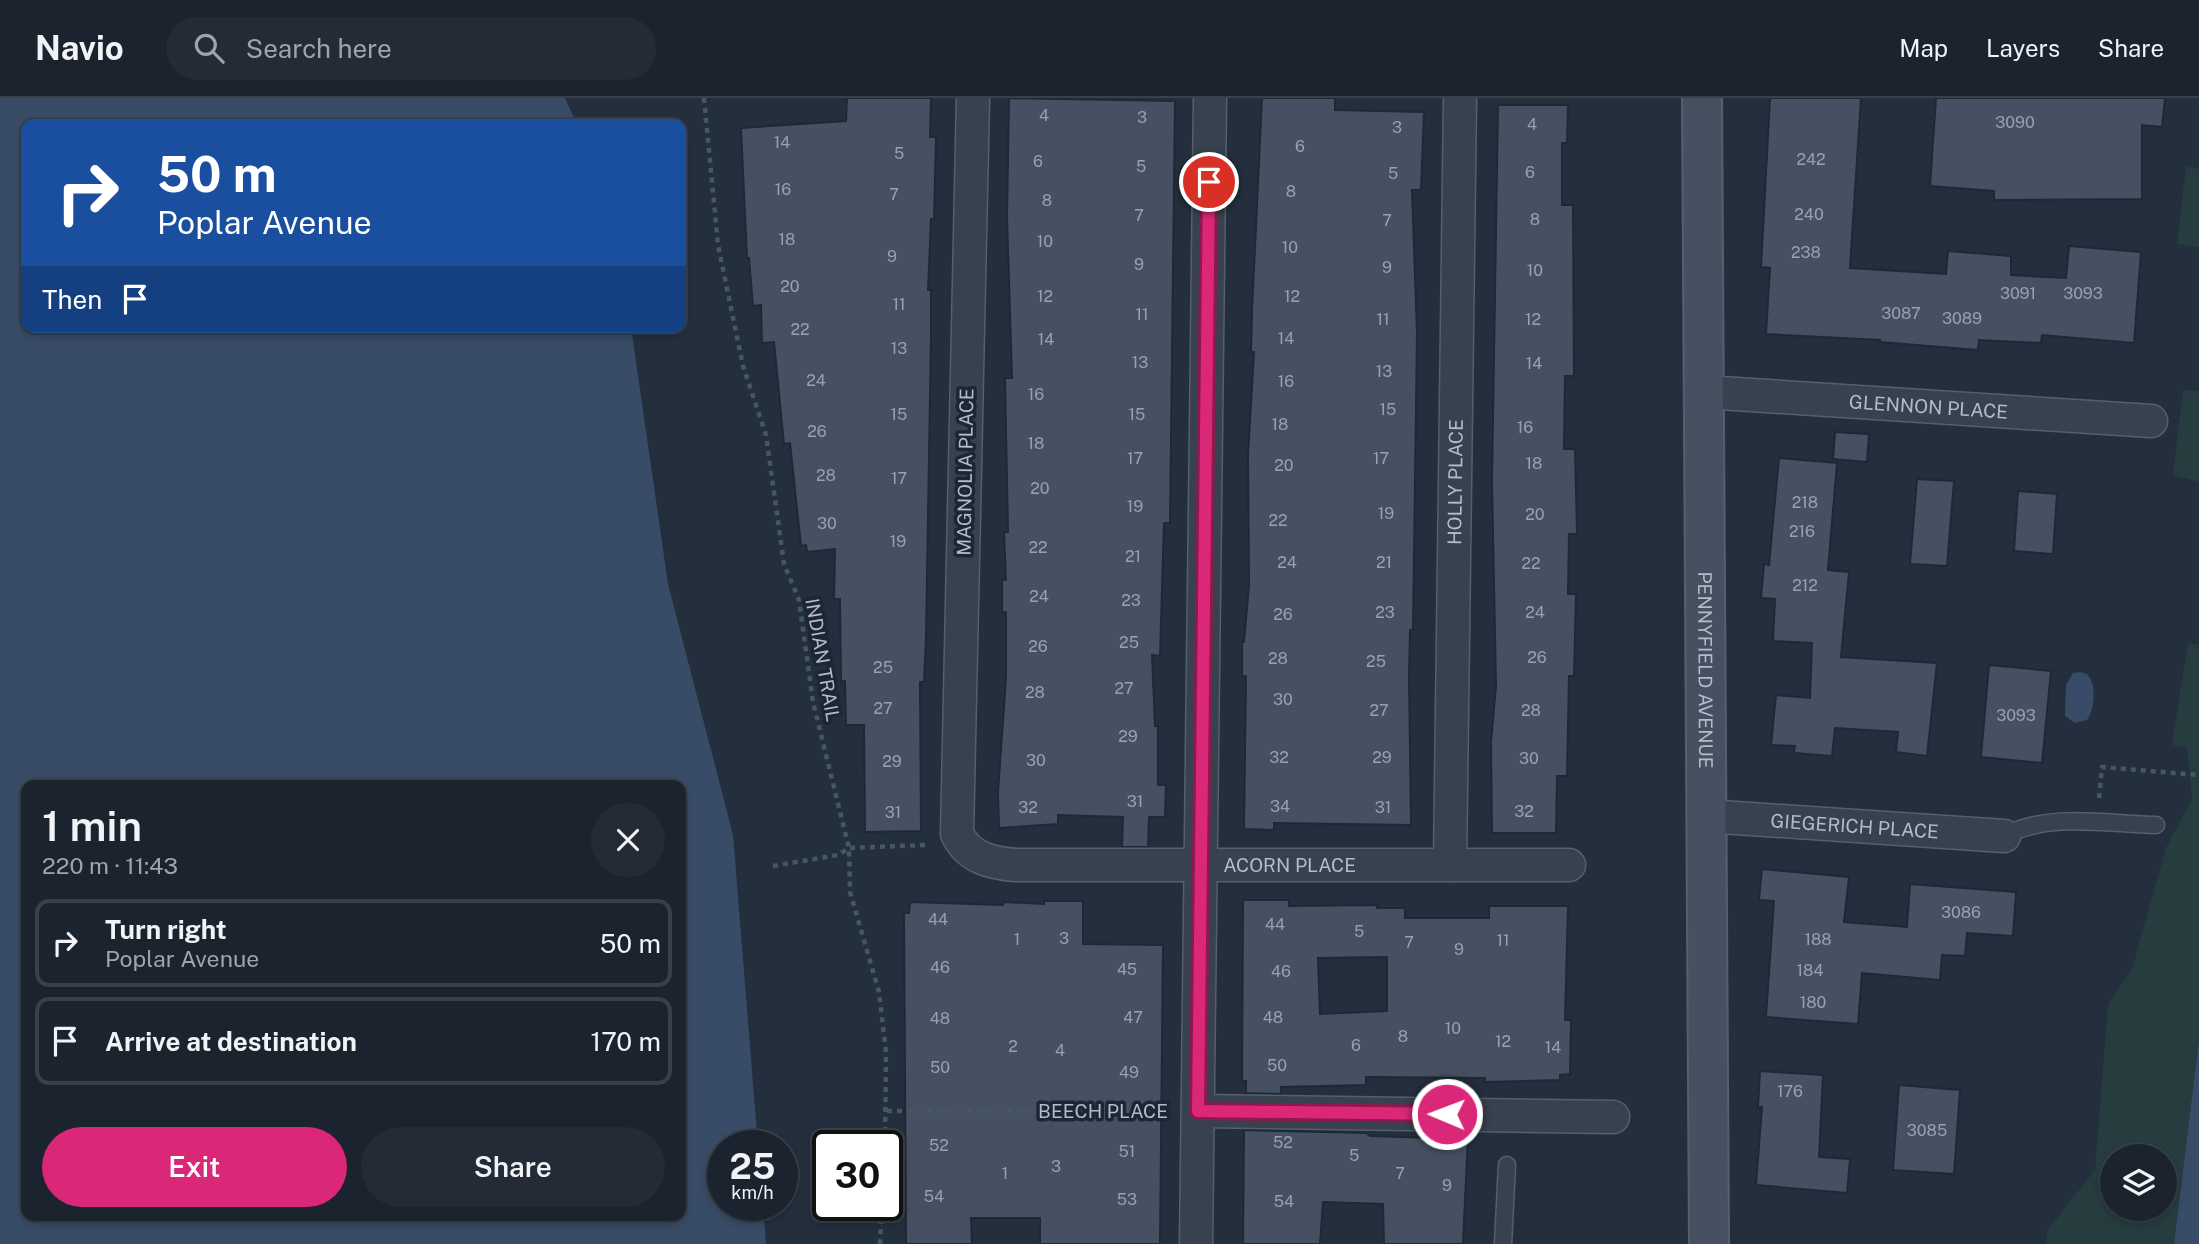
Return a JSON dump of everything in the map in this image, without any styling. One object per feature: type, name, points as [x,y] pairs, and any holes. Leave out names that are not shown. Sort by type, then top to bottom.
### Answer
[{"type":"street","name":"MAGNOLIA PLACE","points":[[962,844],[957,834],[973,98]]},
{"type":"street","points":[[1196,1244],[1210,98]]},
{"type":"street","name":"HOLLY PLACE","points":[[1450,865],[1460,98]]},
{"type":"street","name":"PENNYFIELD AVENUE","points":[[1702,98],[1709,1244]]},
{"type":"street","name":"GLENNON PLACE","points":[[1705,392],[2151,421]]},
{"type":"street","name":"GIEGERICH PLACE","points":[[1706,816],[2004,836]]},
{"type":"street","name":"ACORN PLACE","points":[[962,844],[991,863],[1569,865]]},
{"type":"street","points":[[1198,1111],[1613,1117]]},
{"type":"lane","points":[[2004,836],[2023,826],[2044,822],[2156,825]]},
{"type":"lane","points":[[1503,1244],[1507,1165]]},
{"type":"path","name":"INDIAN TRAIL","points":[[704,98],[718,245],[743,366],[766,435],[784,564],[799,600],[813,702],[849,848],[850,892],[879,992],[886,1052],[886,1130]]},
{"type":"path","points":[[2097,824],[2102,767],[2199,775]]},
{"type":"path","points":[[773,866],[838,855],[849,848],[962,844]]},
{"type":"path","name":"BEECH PLACE","points":[[887,1111],[1198,1111]]},
{"type":"path","points":[[880,1244],[881,1221]]},
{"type":"green space","points":[[2186,166],[2199,169],[2199,247],[2177,244]]},
{"type":"green space","points":[[2183,390],[2199,391],[2199,482],[2173,475]]},
{"type":"green space","points":[[2188,643],[2199,645],[2199,1040],[2177,1220],[2177,1144],[2100,1144],[2100,1221],[2177,1221],[2174,1244],[2046,1244],[2047,1231],[2095,1170],[2108,1004],[2132,969],[2166,848],[2192,799],[2187,747],[2172,745]]},
{"type":"water","points":[[0,98],[565,98],[575,119],[21,119],[21,333],[632,333],[668,584],[733,835],[757,1130],[707,1130],[707,1221],[764,1221],[766,1244],[0,1244]]},
{"type":"water","points":[[2073,673],[2087,674],[2090,679],[2094,690],[2093,703],[2087,720],[2075,723],[2065,716],[2066,685]]},
{"type":"water","points":[[2199,1040],[2199,1244],[2174,1244]]},
{"type":"building","points":[[847,98],[931,98],[930,137],[936,137],[934,219],[931,219],[928,290],[931,290],[931,334],[926,638],[924,682],[920,682],[921,831],[865,832],[864,725],[846,725],[845,681],[841,681],[840,599],[834,599],[835,549],[807,552],[806,545],[801,546],[790,443],[784,444],[774,342],[762,343],[761,305],[753,306],[747,258],[741,128],[846,121]]},
{"type":"building","points":[[1009,98],[1175,101],[1170,523],[1164,523],[1160,656],[1152,655],[1155,726],[1158,726],[1158,785],[1166,785],[1165,817],[1149,817],[1148,847],[1122,847],[1123,817],[1058,815],[1058,824],[999,828],[998,792],[1006,678],[1006,612],[1002,612],[1002,580],[1006,580],[1004,532],[1008,532],[1005,378],[1012,378],[1007,217]]},
{"type":"building","points":[[1262,98],[1335,98],[1335,110],[1424,112],[1421,190],[1412,190],[1417,333],[1413,630],[1410,630],[1409,676],[1411,825],[1274,823],[1274,830],[1244,829],[1246,676],[1242,676],[1242,642],[1249,585],[1248,454]]},
{"type":"building","points":[[1770,98],[1861,98],[1850,268],[1946,274],[1948,251],[2011,256],[2011,275],[2066,278],[2069,246],[2141,252],[2134,343],[2042,335],[2041,343],[1979,340],[1978,350],[1880,340],[1766,334],[1770,268],[1761,267]]},
{"type":"building","points":[[1936,98],[2165,98],[2162,127],[2142,125],[2142,199],[1994,200],[1994,191],[1930,186]]},
{"type":"building","points":[[1498,105],[1568,105],[1567,143],[1562,143],[1562,205],[1573,205],[1574,376],[1565,376],[1564,449],[1575,449],[1577,534],[1569,534],[1568,594],[1576,594],[1574,676],[1569,676],[1567,776],[1557,776],[1556,833],[1492,833],[1491,743],[1496,686],[1492,482]]},
{"type":"building","points":[[1835,432],[1869,434],[1867,462],[1833,459]]},
{"type":"building","points":[[1779,458],[1837,463],[1828,570],[1849,572],[1841,657],[1937,663],[1927,756],[1896,752],[1898,732],[1835,728],[1832,756],[1794,753],[1795,746],[1771,745],[1776,695],[1810,698],[1812,643],[1773,641],[1775,599],[1761,598],[1764,564],[1769,565]]},
{"type":"building","points":[[1917,479],[1954,481],[1947,566],[1910,564]]},
{"type":"building","points":[[2018,491],[2057,494],[2053,554],[2014,551]]},
{"type":"building","points":[[1989,665],[2051,671],[2042,763],[1981,757]]},
{"type":"building","points":[[1762,869],[1849,877],[1844,922],[1907,927],[1910,884],[2016,892],[2013,936],[1967,933],[1965,956],[1942,955],[1940,980],[1862,973],[1858,1024],[1766,1017],[1774,901],[1759,900]]},
{"type":"building","points":[[1243,900],[1289,900],[1289,906],[1377,905],[1377,908],[1405,908],[1405,918],[1489,918],[1489,906],[1568,906],[1565,1020],[1571,1020],[1570,1074],[1560,1075],[1560,1080],[1485,1082],[1485,1078],[1366,1077],[1366,1085],[1281,1087],[1281,1094],[1246,1093],[1246,1081],[1242,1081]],"holes":[[[1387,957],[1387,1011],[1320,1014],[1318,958]]]},
{"type":"building","points":[[1044,901],[1083,901],[1083,944],[1163,945],[1160,1244],[1040,1244],[1040,1218],[971,1218],[972,1244],[906,1244],[904,913],[909,913],[910,902],[1003,905],[1004,902],[1044,904]]},
{"type":"building","points":[[1760,1071],[1823,1075],[1819,1157],[1850,1159],[1847,1193],[1756,1185],[1762,1107],[1758,1107]]},
{"type":"building","points":[[1899,1085],[1960,1090],[1954,1174],[1893,1170]]},
{"type":"building","points":[[1244,1130],[1366,1133],[1370,1136],[1433,1138],[1433,1135],[1468,1136],[1463,1244],[1384,1244],[1383,1204],[1323,1202],[1320,1244],[1243,1244]]},
{"type":"route","points":[[1209,182],[1198,1111],[1447,1114]]}]
